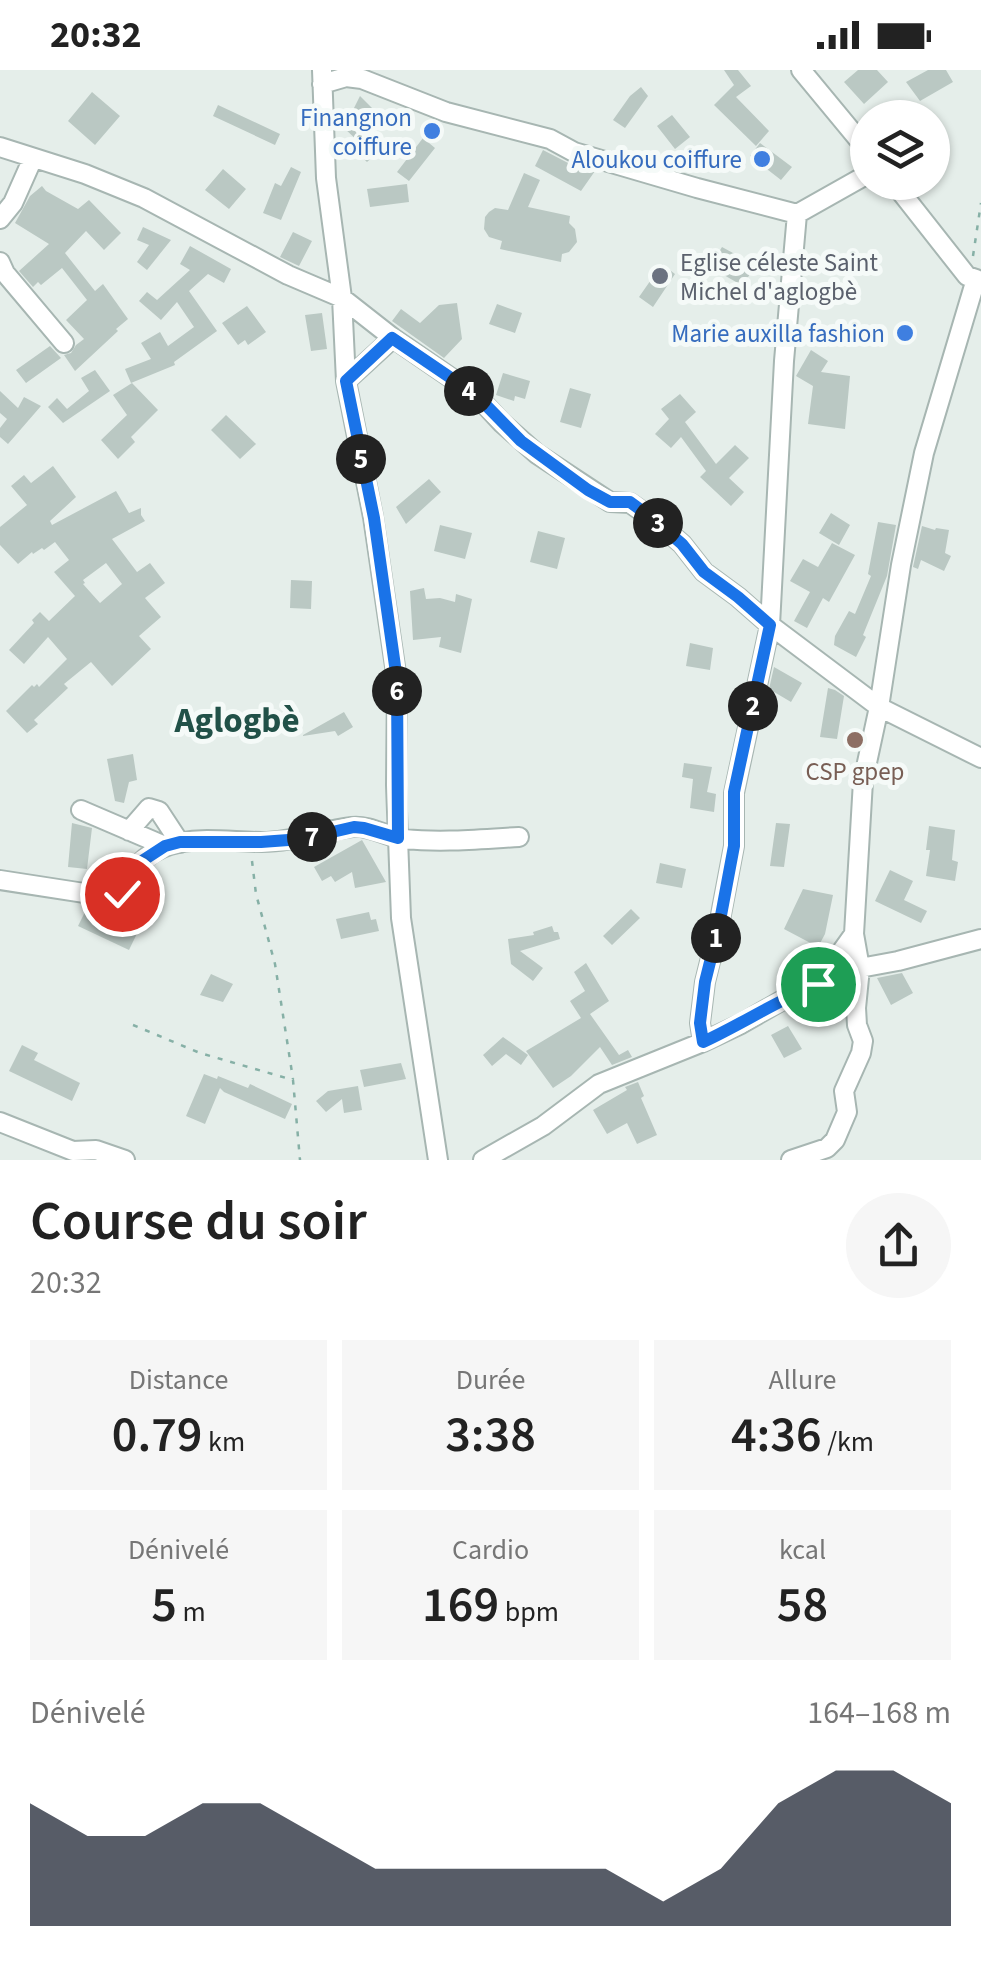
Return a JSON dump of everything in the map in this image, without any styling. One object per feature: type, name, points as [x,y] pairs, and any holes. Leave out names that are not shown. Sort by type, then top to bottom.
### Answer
[{"type":"street","points":[[801,70],[850,129]]},
{"type":"street","points":[[438,1160],[402,918],[397,680],[374,518],[346,381],[342,298],[326,178],[322,77],[362,78],[446,112],[550,139],[574,152],[696,188],[797,214],[850,184]]},
{"type":"street","points":[[0,147],[144,198],[288,275],[342,298],[392,338],[476,395],[521,441],[588,490],[610,502],[630,502],[653,519],[682,544],[704,572],[879,706],[981,758]]},
{"type":"street","points":[[1,215],[13,203],[33,158]]},
{"type":"street","points":[[791,1160],[827,1148],[835,1140],[847,1112],[844,1092],[861,1053],[863,1041],[856,1008],[860,968],[854,934],[863,781],[924,454],[975,275],[909,200]]},
{"type":"street","points":[[703,1042],[700,1023],[705,982],[734,846],[734,792],[770,625],[784,361],[797,214]]},
{"type":"street","points":[[0,262],[64,343]]},
{"type":"street","points":[[346,381],[392,338]]},
{"type":"street","points":[[129,830],[149,808],[154,808],[159,811],[172,844]]},
{"type":"street","points":[[82,810],[172,844],[302,839],[354,827],[398,838],[441,842],[519,837]]},
{"type":"street","points":[[122,899],[126,883],[142,861],[172,844]]},
{"type":"street","points":[[0,880],[144,904]]},
{"type":"street","points":[[818,984],[854,934]]},
{"type":"street","points":[[483,1160],[543,1126],[599,1084],[703,1042],[793,994],[860,968],[981,939]]},
{"type":"street","points":[[0,1122],[77,1155],[96,1150],[125,1160]]},
{"type":"path","points":[[975,275],[981,203]]},
{"type":"path","points":[[240,840],[252,859],[256,894],[275,964],[294,1080],[300,1160]]},
{"type":"path","points":[[134,1025],[200,1053],[294,1080]]},
{"type":"building","points":[[724,70],[738,70],[751,86],[736,97],[769,131],[756,146],[714,105],[734,85]]},
{"type":"building","points":[[858,70],[877,70],[888,82],[868,100],[860,100],[844,82]]},
{"type":"building","points":[[928,70],[946,70],[953,82],[919,100],[906,82]]},
{"type":"building","points":[[641,87],[648,96],[625,128],[613,120]]},
{"type":"building","points":[[92,92],[120,116],[95,145],[68,121]]},
{"type":"building","points":[[360,96],[383,123],[364,141],[376,154],[367,162],[354,149],[360,143],[344,128]]},
{"type":"building","points":[[218,105],[280,134],[275,145],[213,116]]},
{"type":"building","points":[[672,115],[690,137],[675,149],[657,126]]},
{"type":"building","points":[[423,138],[435,148],[409,181],[397,172]]},
{"type":"building","points":[[760,143],[792,167],[781,180],[750,156]]},
{"type":"building","points":[[543,150],[595,171],[581,191],[535,166]]},
{"type":"building","points":[[291,167],[301,172],[281,220],[263,213],[275,183],[281,186]]},
{"type":"building","points":[[223,169],[246,189],[229,209],[205,190]]},
{"type":"building","points":[[524,173],[540,180],[528,207],[570,216],[577,242],[562,254],[561,262],[500,249],[502,241],[489,237],[484,229],[489,212],[495,208],[508,210]]},
{"type":"building","points":[[407,184],[409,202],[370,207],[367,189]]},
{"type":"building","points":[[42,186],[78,209],[89,200],[121,233],[104,250],[86,231],[65,253],[95,291],[103,284],[128,319],[75,371],[64,355],[84,339],[66,320],[87,300],[62,268],[33,287],[19,271],[49,244],[15,223],[30,196]]},
{"type":"building","points":[[143,227],[171,240],[147,270],[137,262],[149,245],[137,240]]},
{"type":"building","points":[[293,232],[312,241],[299,266],[280,257]]},
{"type":"building","points":[[190,246],[231,269],[224,283],[208,274],[189,291],[217,331],[175,365],[131,383],[125,369],[151,359],[141,343],[160,332],[168,346],[194,327],[177,302],[161,320],[139,301],[147,292],[157,300],[190,270],[180,264]]},
{"type":"building","points":[[722,247],[755,265],[743,286],[710,267]]},
{"type":"building","points":[[662,264],[675,274],[653,307],[639,297]]},
{"type":"building","points":[[457,303],[462,339],[444,358],[392,321],[401,309],[420,323],[439,305]]},
{"type":"building","points":[[497,304],[522,313],[515,333],[489,324]]},
{"type":"building","points":[[247,306],[266,332],[248,345],[245,340],[238,345],[222,323]]},
{"type":"building","points":[[322,313],[327,349],[311,351],[305,315]]},
{"type":"building","points":[[50,346],[61,358],[26,383],[16,370]]},
{"type":"building","points":[[811,350],[828,361],[821,372],[850,376],[845,429],[808,424],[813,386],[796,376]]},
{"type":"building","points":[[95,370],[110,391],[63,423],[48,407],[57,398],[67,409],[89,391],[81,378]]},
{"type":"building","points":[[503,373],[530,381],[525,399],[515,396],[514,401],[496,395]]},
{"type":"building","points":[[132,383],[158,410],[131,437],[135,442],[118,459],[101,440],[127,415],[113,395]]},
{"type":"building","points":[[570,388],[591,394],[581,428],[560,422]]},
{"type":"building","points":[[0,391],[18,408],[24,397],[41,406],[8,444],[0,437],[0,428],[7,419],[0,413]]},
{"type":"building","points":[[680,394],[696,412],[685,422],[716,464],[735,445],[749,458],[729,478],[744,492],[731,506],[700,477],[706,471],[681,437],[671,448],[655,434],[669,419],[661,409]]},
{"type":"building","points":[[226,415],[256,444],[240,459],[211,430]]},
{"type":"building","points":[[53,466],[76,497],[50,521],[52,525],[116,491],[129,513],[141,508],[145,521],[112,539],[137,572],[150,563],[165,583],[145,598],[161,617],[139,636],[151,649],[112,686],[91,662],[64,684],[68,688],[34,720],[38,724],[27,733],[6,711],[32,685],[39,687],[67,659],[48,637],[24,664],[9,650],[40,612],[49,621],[75,596],[54,572],[69,560],[55,542],[32,552],[18,564],[0,545],[0,527],[27,505],[11,486],[24,475],[31,483]],"holes":[[[106,563],[122,584],[100,603],[83,580]]]},
{"type":"building","points":[[429,479],[441,492],[406,524],[396,507]]},
{"type":"building","points":[[831,513],[850,525],[839,545],[819,533]]},
{"type":"building","points":[[878,522],[896,525],[887,576],[856,657],[834,645],[835,636],[849,611],[855,614],[871,576],[868,574]]},
{"type":"building","points":[[440,525],[472,533],[465,559],[434,551]]},
{"type":"building","points":[[922,526],[949,530],[945,553],[951,556],[944,571],[921,560],[918,569],[913,567]]},
{"type":"building","points":[[538,531],[565,538],[557,569],[530,562]]},
{"type":"building","points":[[832,543],[855,555],[829,602],[823,598],[807,628],[794,621],[810,592],[790,581],[803,559],[818,567]]},
{"type":"building","points":[[291,580],[312,581],[311,609],[290,608]]},
{"type":"building","points":[[424,588],[426,599],[455,602],[456,594],[472,599],[461,653],[439,647],[441,637],[413,640],[410,591]]},
{"type":"building","points":[[690,643],[713,648],[710,670],[686,666]]},
{"type":"building","points":[[774,667],[802,683],[791,702],[769,689]]},
{"type":"building","points":[[828,688],[844,696],[837,739],[820,737]]},
{"type":"building","points":[[344,712],[353,727],[338,736],[335,731],[303,736],[303,735]]},
{"type":"building","points":[[133,754],[137,780],[129,782],[124,803],[115,801],[107,759]]},
{"type":"building","points":[[684,763],[712,767],[707,792],[716,794],[714,812],[690,808],[693,779],[682,777]]},
{"type":"building","points":[[72,823],[92,828],[87,869],[68,867]]},
{"type":"building","points":[[776,823],[790,824],[784,867],[770,866]]},
{"type":"building","points":[[929,826],[955,830],[955,881],[926,876]]},
{"type":"building","points":[[362,840],[386,882],[355,888],[352,872],[335,882],[331,876],[322,881],[314,867]]},
{"type":"building","points":[[660,863],[686,869],[682,888],[656,883]]},
{"type":"building","points":[[890,870],[913,881],[904,900],[927,911],[921,923],[875,901]]},
{"type":"building","points":[[803,889],[833,895],[825,934],[818,947],[784,929]]},
{"type":"building","points":[[88,906],[124,912],[143,921],[129,950],[78,926]]},
{"type":"building","points":[[631,909],[640,918],[612,945],[603,936]]},
{"type":"building","points":[[369,912],[379,931],[341,939],[336,919]]},
{"type":"building","points":[[552,926],[560,939],[520,951],[543,968],[533,981],[511,964],[508,939],[534,935],[533,932]]},
{"type":"building","points":[[586,963],[609,1001],[590,1014],[619,1055],[628,1050],[632,1057],[612,1065],[600,1047],[553,1088],[526,1051],[581,1018],[570,1001],[585,991],[574,972]]},
{"type":"building","points":[[902,973],[913,993],[891,1005],[877,978]]},
{"type":"building","points":[[211,974],[233,984],[223,1002],[200,995]]},
{"type":"building","points":[[832,992],[844,1014],[821,1026],[808,1002]]},
{"type":"building","points":[[788,1026],[802,1049],[784,1058],[771,1035]]},
{"type":"building","points":[[503,1037],[528,1055],[521,1065],[506,1054],[492,1066],[483,1055]]},
{"type":"building","points":[[22,1045],[38,1053],[34,1060],[80,1083],[72,1101],[9,1071]]},
{"type":"building","points":[[401,1063],[406,1079],[364,1087],[360,1070]]},
{"type":"building","points":[[204,1074],[248,1088],[250,1084],[292,1104],[285,1119],[220,1088],[205,1124],[186,1116]]},
{"type":"building","points":[[638,1082],[657,1135],[637,1144],[627,1123],[607,1134],[593,1110]]},
{"type":"building","points":[[358,1086],[362,1110],[344,1113],[342,1099],[326,1112],[316,1101],[328,1091]]},
{"type":"place","name":"Finangnon coiffure","points":[[432,131]]},
{"type":"place","name":"Aloukou coiffure","points":[[762,159]]},
{"type":"place","name":"Eglise céleste Saint Michel d'aglogbè","points":[[660,276]]},
{"type":"place","name":"Marie auxilla fashion","points":[[905,333]]},
{"type":"place","name":"CSP gpep","points":[[855,740]]},
{"type":"district","name":"Aglogbè","points":[[237,720]]},
{"type":"route","points":[[122,894],[142,861],[165,846],[180,842],[302,839],[354,827],[398,838],[397,680],[374,518],[346,381],[392,338],[476,395],[521,441],[588,490],[610,502],[630,502],[653,519],[682,544],[704,572],[770,625],[734,792],[734,846],[705,982],[700,1023],[703,1042],[818,984]]}]
